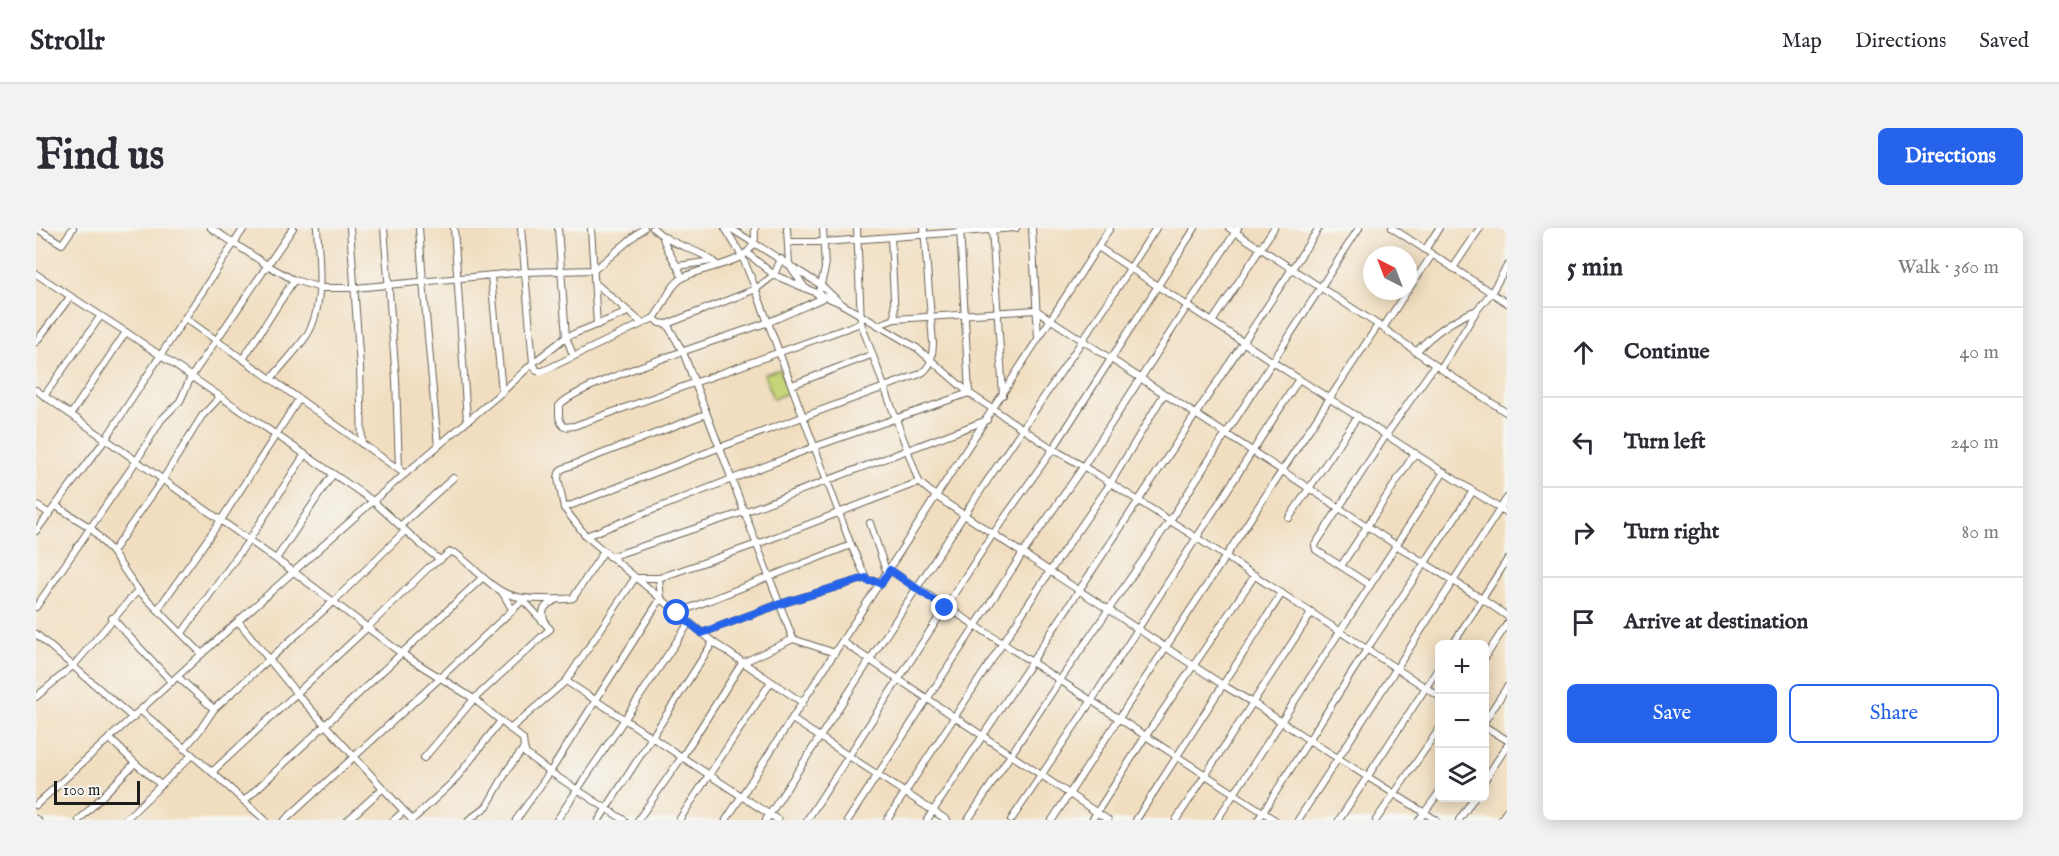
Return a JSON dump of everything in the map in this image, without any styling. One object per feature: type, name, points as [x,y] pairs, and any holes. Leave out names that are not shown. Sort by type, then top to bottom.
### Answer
[{"type":"street","points":[[36,228],[62,244],[73,228]]},
{"type":"street","points":[[211,228],[267,266],[294,280],[321,288],[355,288],[524,273],[594,270],[644,228]]},
{"type":"street","points":[[36,531],[105,440],[244,228]]},
{"type":"street","points":[[36,607],[137,460],[161,420],[180,401],[191,377],[293,228]]},
{"type":"street","points":[[272,379],[308,334],[321,288],[317,228]]},
{"type":"street","points":[[350,228],[362,444]]},
{"type":"street","points":[[384,228],[402,471]]},
{"type":"street","points":[[420,228],[438,446]]},
{"type":"street","points":[[454,228],[467,422]]},
{"type":"street","points":[[521,228],[533,363],[540,372],[654,318],[663,307],[664,299],[682,277],[744,254],[754,243],[754,228]]},
{"type":"street","points":[[558,228],[566,337],[573,355]]},
{"type":"street","points":[[591,228],[597,325]]},
{"type":"street","points":[[653,228],[663,238],[715,263]]},
{"type":"street","points":[[725,228],[744,254],[851,545],[868,581],[881,584]]},
{"type":"street","points":[[730,228],[821,285],[840,303]]},
{"type":"street","points":[[786,228],[789,264],[806,289]]},
{"type":"street","points":[[818,295],[825,269],[823,228]]},
{"type":"street","points":[[857,228],[861,323],[894,419],[919,482],[937,497],[1079,591],[1436,820]]},
{"type":"street","points":[[788,243],[891,237],[924,231],[1016,228]]},
{"type":"street","points":[[1032,228],[1038,339]]},
{"type":"street","points":[[726,820],[836,654],[1110,228]]},
{"type":"street","points":[[768,817],[964,515],[1156,228]]},
{"type":"street","points":[[807,820],[993,534],[1053,449],[1195,228]]},
{"type":"street","points":[[1229,228],[1237,230],[1260,248],[1507,413]]},
{"type":"street","points":[[1212,322],[1274,228]]},
{"type":"street","points":[[927,820],[1319,228]]},
{"type":"street","points":[[968,820],[1060,680],[1169,522],[1359,228]]},
{"type":"street","points":[[1425,250],[1439,228]]},
{"type":"street","points":[[1453,268],[1480,228]]},
{"type":"street","points":[[992,229],[1003,396]]},
{"type":"street","points":[[1396,229],[1507,303]]},
{"type":"street","points":[[960,230],[969,393]]},
{"type":"street","points":[[848,820],[1237,230]]},
{"type":"street","points":[[564,508],[927,370],[932,362],[933,344],[924,231]]},
{"type":"street","points":[[891,237],[895,320]]},
{"type":"street","points":[[663,238],[682,277]]},
{"type":"street","points":[[1098,247],[1299,380],[1507,513]]},
{"type":"street","points":[[744,254],[774,274],[840,303],[916,348],[969,393],[994,410],[1255,575],[1435,694]]},
{"type":"street","points":[[1417,278],[1432,255]]},
{"type":"street","points":[[654,318],[659,323],[667,324],[756,289],[774,274],[781,259]]},
{"type":"street","points":[[678,266],[715,263]]},
{"type":"street","points":[[1370,585],[1316,550],[1315,545],[1386,435],[1438,367],[1507,266]]},
{"type":"street","points":[[36,284],[38,276],[126,332],[374,501],[440,560]]},
{"type":"street","points":[[491,276],[502,392]]},
{"type":"street","points":[[243,358],[294,280]]},
{"type":"street","points":[[595,282],[642,323]]},
{"type":"street","points":[[36,342],[70,297]]},
{"type":"street","points":[[825,297],[768,322],[611,379],[569,397],[559,406],[558,418],[564,427],[569,428],[861,323]]},
{"type":"street","points":[[1052,820],[1330,398],[1401,300]]},
{"type":"street","points":[[878,325],[895,320],[1036,310],[1507,616]]},
{"type":"street","points":[[1416,352],[1442,329],[1477,310]]},
{"type":"street","points":[[36,805],[374,501],[402,471],[438,446],[566,337],[627,312]]},
{"type":"street","points":[[44,396],[100,316]]},
{"type":"street","points":[[185,318],[402,471]]},
{"type":"street","points":[[667,324],[683,352],[696,384],[793,639]]},
{"type":"street","points":[[70,414],[126,332]]},
{"type":"street","points":[[792,386],[871,355]]},
{"type":"street","points":[[1011,820],[1092,700],[1299,380]]},
{"type":"street","points":[[36,390],[276,559],[401,653],[474,699],[524,739],[526,754],[624,820]]},
{"type":"street","points":[[586,537],[814,447],[969,393]]},
{"type":"street","points":[[887,820],[956,718],[1050,571],[1110,484],[1164,394]]},
{"type":"street","points":[[112,552],[163,479],[202,416],[220,397]]},
{"type":"street","points":[[158,609],[221,520],[299,399]]},
{"type":"street","points":[[706,414],[562,469],[558,478],[564,508],[586,537],[689,623],[742,663],[803,703]]},
{"type":"street","points":[[1289,518],[1358,416]]},
{"type":"street","points":[[610,556],[828,482],[987,420]]},
{"type":"street","points":[[1341,566],[1415,453]]},
{"type":"street","points":[[182,633],[249,540],[304,454]]},
{"type":"street","points":[[1217,820],[1444,472]]},
{"type":"street","points":[[276,559],[333,474]]},
{"type":"street","points":[[183,749],[214,710],[334,601],[453,478]]},
{"type":"street","points":[[635,578],[659,578],[757,544],[919,482]]},
{"type":"street","points":[[1258,820],[1367,649],[1473,491]]},
{"type":"street","points":[[1298,820],[1507,498]]},
{"type":"street","points":[[36,505],[50,514]]},
{"type":"street","points":[[56,506],[91,528],[112,552],[138,590],[202,654]]},
{"type":"street","points":[[870,523],[889,572],[1092,700],[1145,737],[1275,820]]},
{"type":"street","points":[[677,613],[851,545]]},
{"type":"street","points":[[550,629],[543,618],[544,607],[555,600],[573,598],[604,551]]},
{"type":"street","points":[[212,772],[429,567],[450,552],[455,553],[482,578],[502,592],[523,600],[569,599]]},
{"type":"street","points":[[1456,640],[1507,560]]},
{"type":"street","points":[[1092,820],[1145,737],[1255,575]]},
{"type":"street","points":[[244,801],[482,578]]},
{"type":"street","points":[[510,729],[566,681],[635,578]]},
{"type":"street","points":[[516,820],[550,772],[661,598],[659,578]]},
{"type":"street","points":[[702,633],[780,604],[866,578]]},
{"type":"street","points":[[36,697],[74,665],[138,590]]},
{"type":"street","points":[[502,592],[512,609]]},
{"type":"street","points":[[1136,820],[1282,593]]},
{"type":"street","points":[[285,820],[523,600]]},
{"type":"street","points":[[523,600],[550,629]]},
{"type":"street","points":[[1176,820],[1312,612]]},
{"type":"street","points":[[112,618],[172,682]]},
{"type":"street","points":[[238,621],[297,694],[412,820],[454,781],[500,722]]},
{"type":"street","points":[[557,820],[689,623]]},
{"type":"street","points":[[1489,653],[1507,624]]},
{"type":"street","points":[[424,758],[474,699],[550,629]]},
{"type":"street","points":[[37,636],[74,665],[133,718]]},
{"type":"street","points":[[638,820],[682,757],[742,663],[793,639],[836,654]]},
{"type":"street","points":[[599,820],[713,642]]},
{"type":"street","points":[[843,642],[1108,820]]},
{"type":"street","points":[[1339,820],[1435,674]]},
{"type":"street","points":[[178,677],[214,710]]},
{"type":"street","points":[[566,681],[709,774],[768,817],[778,820]]},
{"type":"street","points":[[679,820],[771,682]]},
{"type":"street","points":[[1489,717],[1507,687]]},
{"type":"street","points":[[141,711],[265,820]]},
{"type":"street","points":[[792,719],[947,820]]},
{"type":"street","points":[[1489,727],[1507,740]]},
{"type":"street","points":[[1376,820],[1435,735]]},
{"type":"street","points":[[109,738],[135,764],[161,785]]},
{"type":"street","points":[[1489,775],[1507,746]]},
{"type":"street","points":[[469,820],[487,806],[507,769],[524,748]]},
{"type":"street","points":[[125,820],[192,756]]},
{"type":"street","points":[[79,820],[135,764]]},
{"type":"street","points":[[348,820],[382,789]]},
{"type":"street","points":[[1419,820],[1435,798]]},
{"type":"street","points":[[1459,820],[1471,802]]},
{"type":"street","points":[[1501,820],[1507,810]]},
{"type":"street","points":[[394,820],[404,812]]},
{"type":"green space","points":[[780,369],[788,393],[773,399],[764,374]]},
{"type":"route","points":[[677,613],[702,633],[780,604],[866,578],[868,581],[881,584],[890,570],[945,608]]}]
